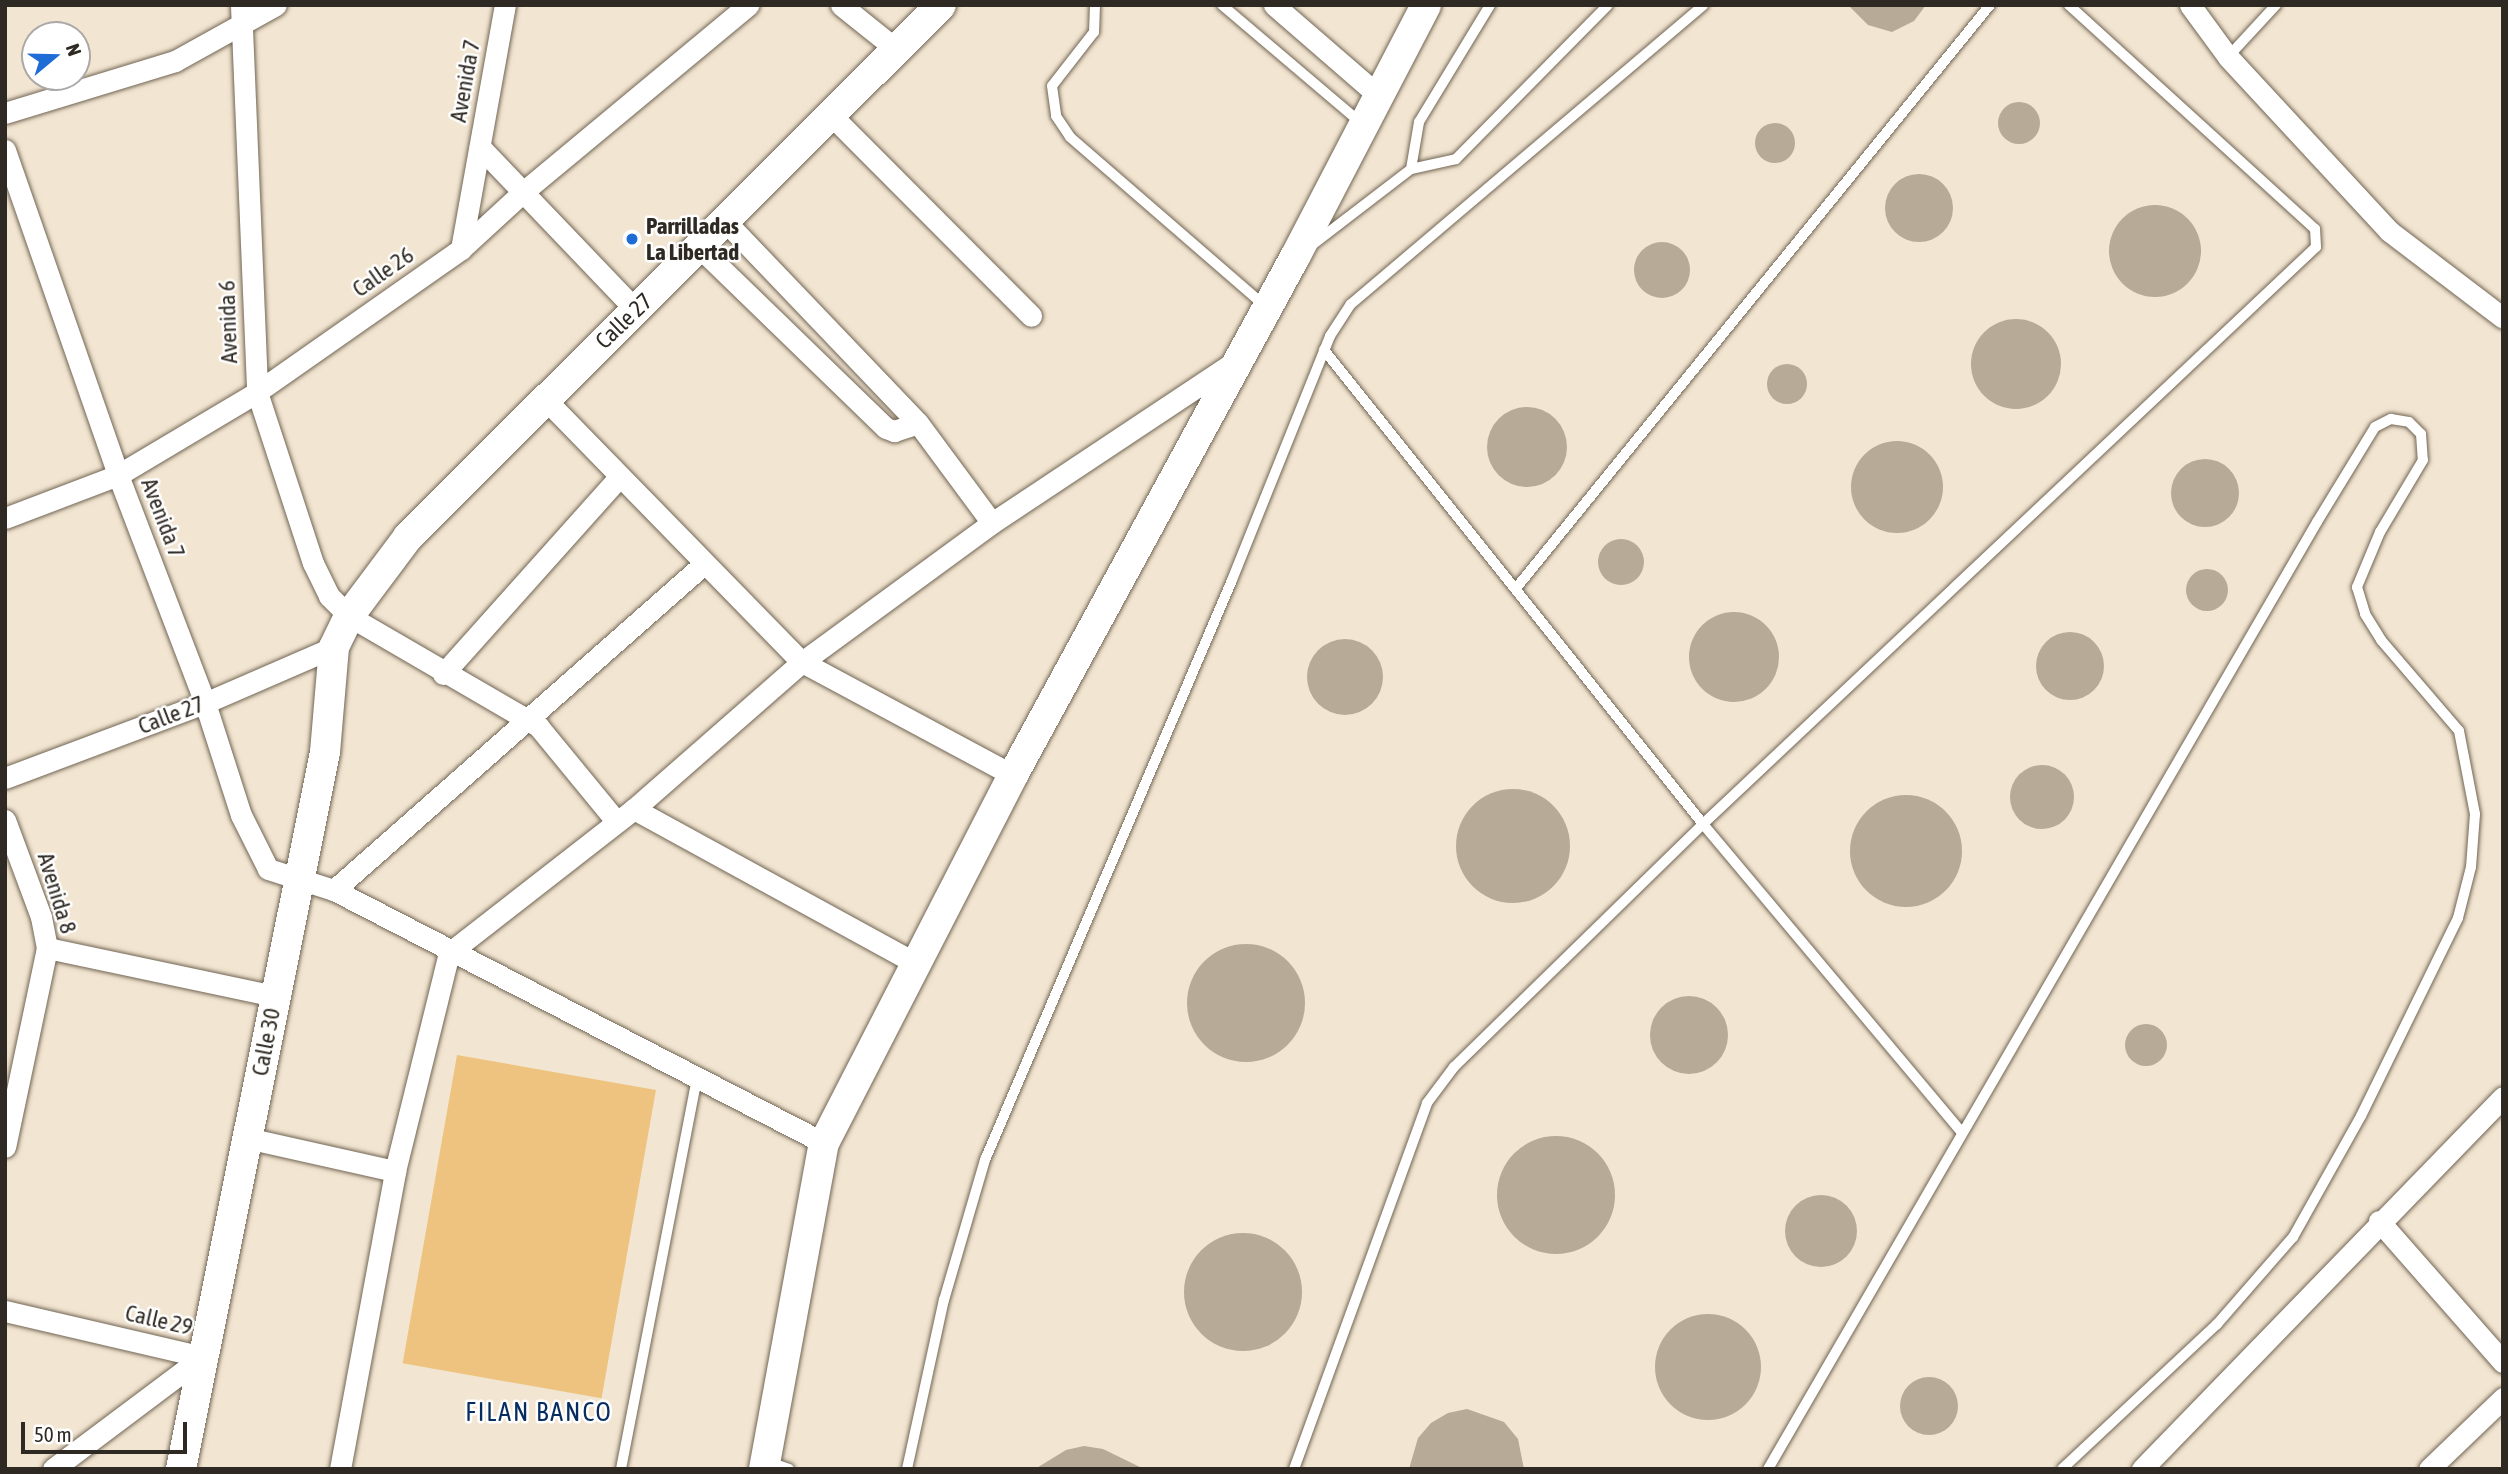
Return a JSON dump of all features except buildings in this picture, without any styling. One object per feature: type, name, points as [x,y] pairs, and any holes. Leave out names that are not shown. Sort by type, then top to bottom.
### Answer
[{"type":"main road","name":"Calle 27","points":[[349,617],[408,537],[544,398],[832,116],[941,5]]},
{"type":"main road","points":[[773,1466],[824,1143],[1013,775],[1241,358],[1265,306],[1296,257],[1426,5]]},
{"type":"main road","name":"Calle 30","points":[[181,1469],[325,752],[334,647],[349,617]]},
{"type":"street","points":[[5,113],[175,61],[242,16],[276,5]]},
{"type":"street","name":"Avenida 7","points":[[461,249],[505,5]]},
{"type":"street","name":"Calle 26","points":[[5,518],[118,475],[257,392],[461,249],[523,191],[748,5]]},
{"type":"street","points":[[841,5],[896,49]]},
{"type":"street","points":[[1274,5],[1378,95]]},
{"type":"street","points":[[2190,5],[2228,57],[2389,231],[2503,318]]},
{"type":"street","name":"Avenida 6","points":[[242,16],[257,392],[313,563],[329,596],[349,617],[443,674],[527,718]]},
{"type":"street","points":[[832,116],[1031,316]]},
{"type":"street","points":[[480,147],[636,310]]},
{"type":"street","name":"Avenida 7","points":[[5,150],[118,475],[205,703],[241,815],[268,869],[334,890],[449,953],[824,1143]]},
{"type":"street","points":[[725,221],[919,423],[992,523]]},
{"type":"street","points":[[699,247],[886,428],[894,430],[919,423]]},
{"type":"street","points":[[340,1469],[395,1171],[449,953],[615,821],[634,809],[802,662],[992,523],[1241,358]]},
{"type":"street","points":[[544,398],[802,662],[1013,775]]},
{"type":"street","points":[[443,674],[619,477]]},
{"type":"street","points":[[334,890],[704,564]]},
{"type":"street","name":"Calle 27","points":[[5,778],[205,703],[334,647]]},
{"type":"street","points":[[527,718],[615,821]]},
{"type":"street","points":[[634,809],[915,962]]},
{"type":"street","name":"Avenida 8","points":[[5,820],[41,917],[47,948],[5,1147]]},
{"type":"street","points":[[47,948],[275,996]]},
{"type":"street","points":[[2142,1469],[2379,1221],[2503,1097]]},
{"type":"street","points":[[247,1138],[395,1171]]},
{"type":"street","points":[[2379,1221],[2503,1362]]},
{"type":"street","name":"Calle 29","points":[[5,1311],[202,1357]]},
{"type":"street","name":"Calle 29","points":[[53,1469],[202,1357]]},
{"type":"street","points":[[2431,1468],[2503,1398]]},
{"type":"lane","points":[[1095,5],[1094,32],[1063,66],[1052,86],[1056,116],[1070,136],[1265,306]]},
{"type":"lane","points":[[1222,5],[1363,125]]},
{"type":"lane","points":[[1411,170],[1419,122],[1490,5]]},
{"type":"lane","points":[[1296,257],[1411,170],[1456,159],[1608,5]]},
{"type":"lane","points":[[907,1469],[944,1300],[985,1160],[1226,593],[1324,350],[1351,304],[1703,5]]},
{"type":"lane","points":[[1517,587],[1990,5]]},
{"type":"lane","points":[[1294,1469],[1427,1103],[1454,1067],[1703,824],[2316,247],[2315,229],[2069,5]]},
{"type":"lane","points":[[2228,57],[2276,5]]},
{"type":"lane","points":[[1324,350],[1495,565],[1517,587],[1561,649],[1703,824],[1961,1132]]},
{"type":"lane","points":[[1768,1469],[1961,1132],[2375,427],[2391,419],[2409,422],[2421,434],[2423,460],[2380,532],[2357,587],[2365,614],[2381,640],[2459,731],[2475,814],[2471,867],[2458,918],[2361,1116],[2293,1237],[2217,1324],[2062,1469]]},
{"type":"lane","points":[[621,1469],[697,1079]]},
{"type":"shaded area","points":[[457,1055],[656,1090],[602,1398],[403,1363]]},
{"type":"place","name":"Parrilladas La Libertad","points":[[632,239]]},
{"type":"district","name":"FILAN BANCO","points":[[539,1413]]}]
